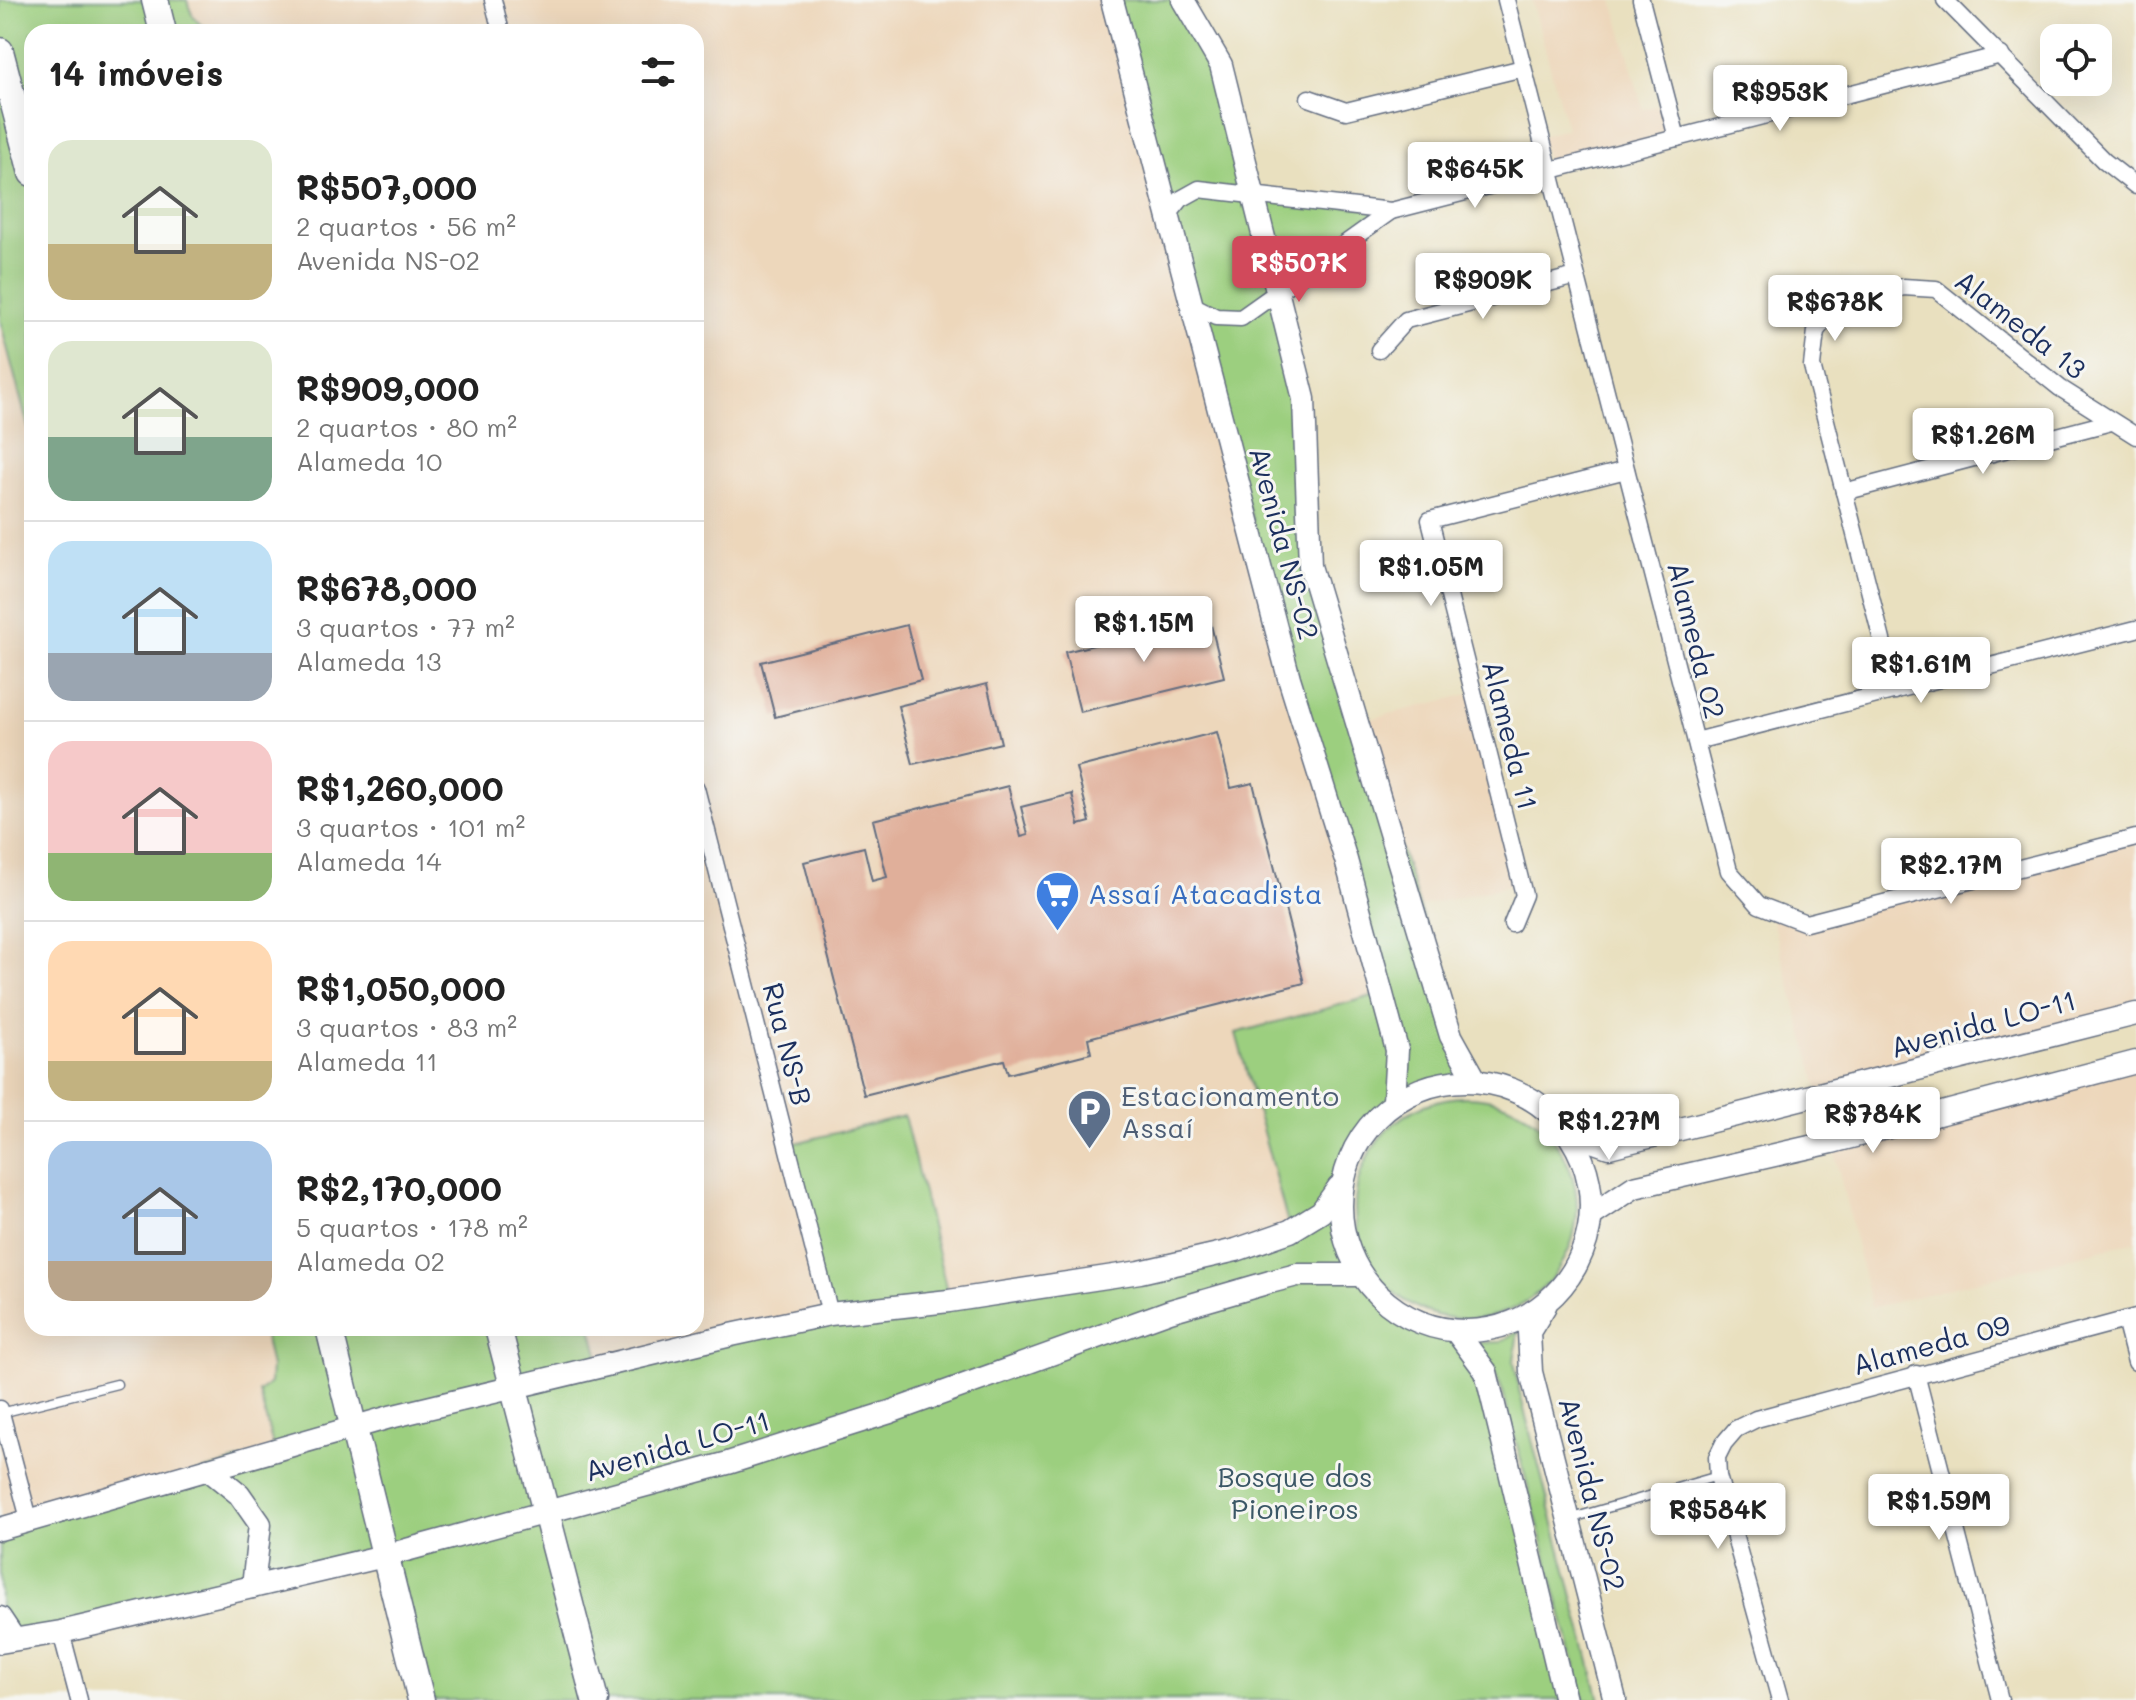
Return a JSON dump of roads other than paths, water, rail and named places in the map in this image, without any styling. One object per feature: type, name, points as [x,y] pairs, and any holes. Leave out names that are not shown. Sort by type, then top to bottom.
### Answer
[{"type":"main road","points":[[155,0],[161,24]]},
{"type":"main road","points":[[0,51],[24,142]]},
{"type":"main road","points":[[331,1336],[421,1700]]},
{"type":"main road","points":[[500,1336],[595,1700]]},
{"type":"street","points":[[493,0],[499,24]]},
{"type":"street","name":"Avenida NS-02","points":[[1112,0],[1289,678],[1346,860],[1397,1050],[1394,1100]]},
{"type":"street","name":"Avenida NS-02","points":[[1183,0],[1221,65],[1304,399],[1310,566],[1451,1036],[1475,1079]]},
{"type":"street","name":"Alameda 02","points":[[1506,0],[1729,871],[1759,905],[1806,923],[2136,838]]},
{"type":"street","points":[[1641,0],[1677,138]]},
{"type":"street","points":[[1945,0],[2104,161],[2136,186]]},
{"type":"street","points":[[1168,215],[1181,199],[1199,189],[1391,211],[2001,55]]},
{"type":"street","points":[[1309,98],[1346,111],[1523,68]]},
{"type":"street","points":[[1192,305],[1216,317],[1241,318],[1278,295],[1391,211]]},
{"type":"street","points":[[1379,350],[1406,320],[1576,276]]},
{"type":"street","name":"Alameda 13","points":[[1895,691],[1812,366],[1816,331],[1833,309],[1903,287],[1936,289],[2006,348],[2111,422],[2136,436]]},
{"type":"street","points":[[1844,492],[2111,422]]},
{"type":"street","name":"Alameda 11","points":[[1512,924],[1524,895],[1430,520],[1626,470]]},
{"type":"street","points":[[1696,741],[2136,629]]},
{"type":"street","name":"Rua NS-B","points":[[704,819],[830,1314]]},
{"type":"street","name":"Avenida LO-11","points":[[1566,1132],[1609,1147],[2136,1014]]},
{"type":"street","points":[[1595,1213],[1634,1187],[1832,1142],[2136,1062]]},
{"type":"street","points":[[0,1529],[352,1427],[830,1314],[949,1301],[1140,1272],[1236,1250],[1290,1231],[1321,1212],[1339,1187],[1358,1143],[1394,1100],[1475,1079],[1541,1108],[1566,1132],[1587,1169],[1595,1213],[1582,1260],[1546,1305],[1513,1321],[1458,1334]]},
{"type":"street","points":[[1339,1187],[1346,1239],[1360,1275],[1393,1307],[1458,1334],[1486,1372],[1565,1700]]},
{"type":"street","name":"Avenida LO-11","points":[[7,1640],[61,1632],[546,1515],[890,1412],[1170,1311],[1297,1275],[1360,1275]]},
{"type":"street","name":"Avenida NS-02","points":[[1546,1305],[1529,1332],[1531,1372],[1615,1700]]},
{"type":"street","points":[[2130,1319],[2136,1362]]},
{"type":"street","name":"Alameda 09","points":[[1718,1476],[1717,1457],[1731,1433],[1741,1426],[1916,1374],[2130,1319]]},
{"type":"street","points":[[1916,1374],[2000,1700]]},
{"type":"street","points":[[1,1411],[29,1519]]},
{"type":"street","points":[[208,1469],[239,1494],[260,1524],[253,1587]]},
{"type":"street","points":[[1718,1476],[1780,1700]]},
{"type":"street","points":[[0,1618],[7,1640]]},
{"type":"street","points":[[61,1632],[79,1700]]},
{"type":"lane","points":[[1,1411],[117,1384]]},
{"type":"lane","points":[[1569,1519],[1718,1476]]},
{"type":"place","name":"Assaí Atacadista","points":[[1057,932]]},
{"type":"place","name":"Estacionamento Assaí","points":[[1090,1150]]},
{"type":"park label","name":"Bosque dos Pioneiros","points":[[1295,1492]]}]
